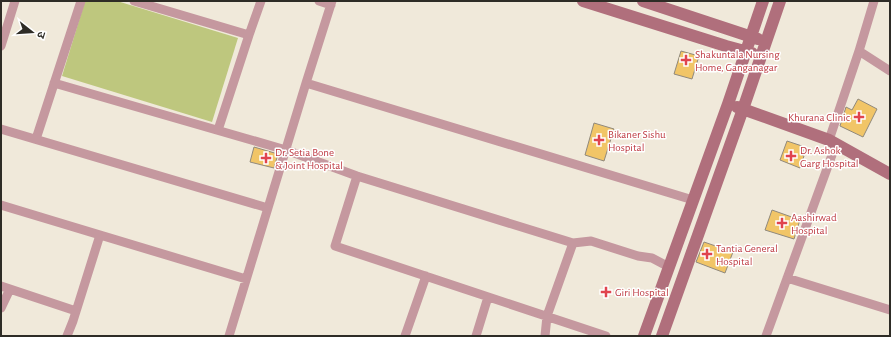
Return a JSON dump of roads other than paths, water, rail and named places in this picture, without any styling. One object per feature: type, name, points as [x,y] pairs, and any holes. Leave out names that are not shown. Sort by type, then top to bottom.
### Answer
[{"type":"street","points":[[1,46],[15,1]]},
{"type":"street","points":[[36,139],[81,1]]},
{"type":"street","points":[[134,1],[249,35]]},
{"type":"street","points":[[218,130],[261,1]]},
{"type":"street","points":[[229,336],[332,3],[319,1]]},
{"type":"street","points":[[643,1],[766,42]]},
{"type":"street","points":[[644,336],[694,200],[763,1]]},
{"type":"street","points":[[662,336],[762,56],[780,1]]},
{"type":"street","points":[[766,336],[833,142],[874,1]]},
{"type":"street","points":[[591,2],[762,56]]},
{"type":"street","points":[[859,51],[890,71]]},
{"type":"street","points":[[54,83],[286,150],[357,176],[573,243],[591,241],[638,256],[652,258],[669,268]]},
{"type":"street","points":[[306,83],[694,200]]},
{"type":"street","points":[[728,104],[833,142],[890,174]]},
{"type":"street","points":[[1,129],[268,208]]},
{"type":"street","points":[[357,176],[335,246],[606,336]]},
{"type":"street","points":[[1,205],[246,279]]},
{"type":"street","points":[[67,336],[100,235]]},
{"type":"street","points":[[545,336],[547,316],[573,243]]},
{"type":"street","points":[[406,336],[426,276]]},
{"type":"street","points":[[787,278],[890,310]]},
{"type":"street","points":[[1,308],[5,287],[76,311]]},
{"type":"street","points":[[476,336],[488,297]]},
{"type":"place","name":"Shakuntala Nursing Home, Ganganagar","points":[[686,60]]},
{"type":"place","name":"Khurana Clinic","points":[[859,117]]},
{"type":"place","name":"Bikaner Sishu Hospital","points":[[599,140]]},
{"type":"place","name":"Dr. Ashok Garg Hospital","points":[[791,156]]},
{"type":"place","name":"Dr. Setia Bone & Joint Hospital","points":[[266,158]]},
{"type":"place","name":"Aashirwad Hospital","points":[[782,223]]},
{"type":"place","name":"Tantia General Hospital","points":[[707,254]]},
{"type":"place","name":"Giri Hospital","points":[[606,292]]}]
